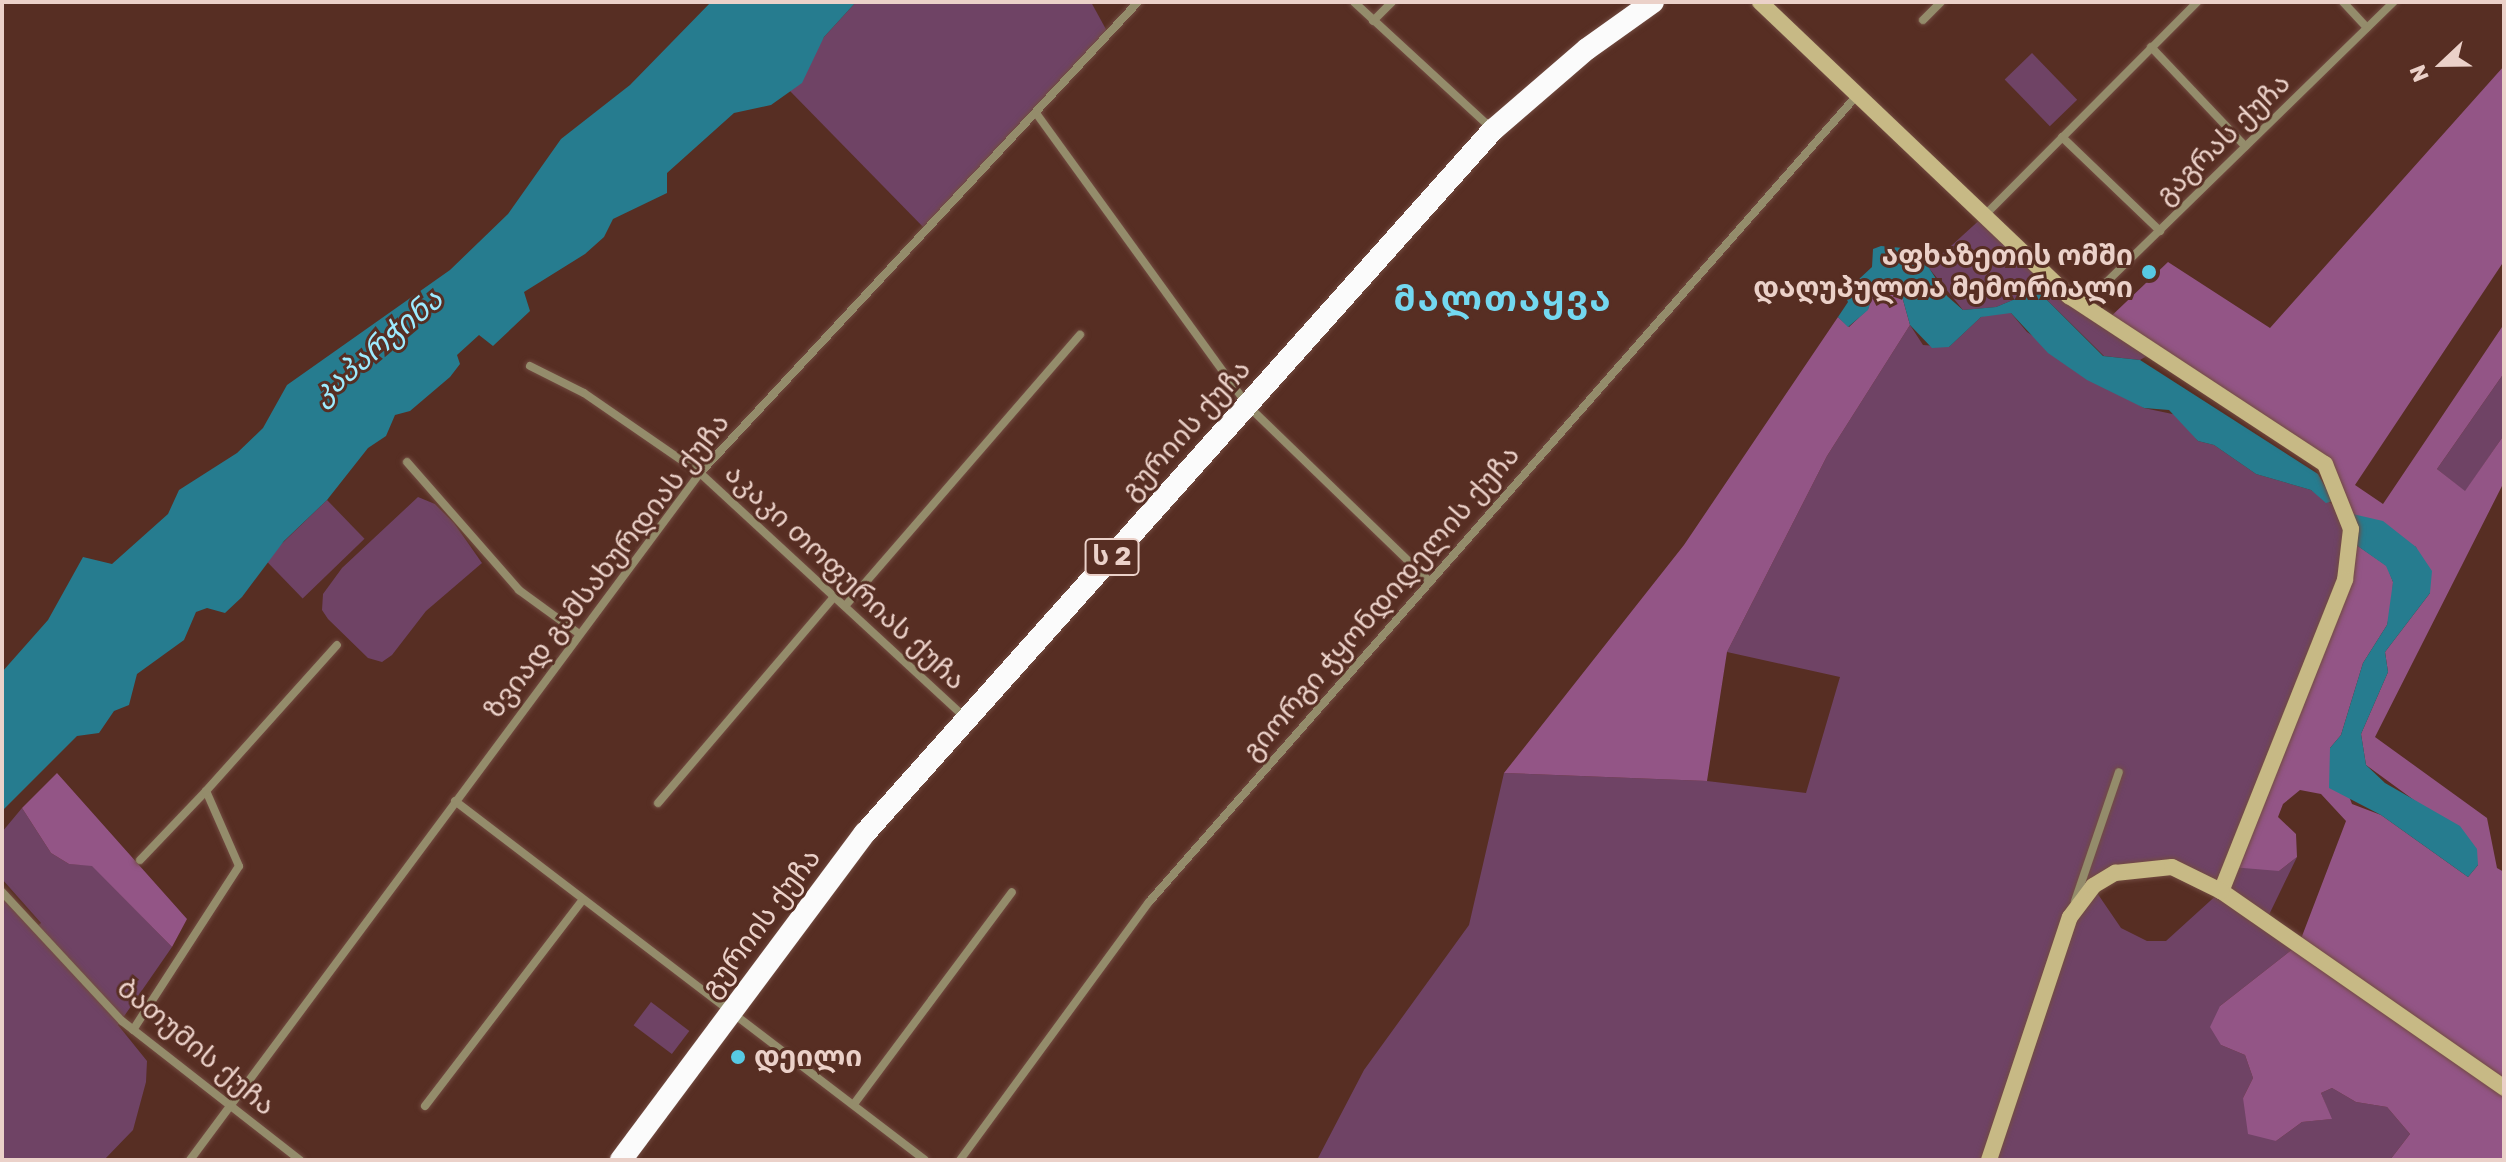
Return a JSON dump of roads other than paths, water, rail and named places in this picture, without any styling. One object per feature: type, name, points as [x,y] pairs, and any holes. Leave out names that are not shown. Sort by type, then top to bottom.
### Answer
[{"type":"highway","name":"გურიის ქუჩა","points":[[621,1160],[865,833],[1493,130],[1587,49],[1653,2]]},
{"type":"street","name":"ზვიად გამსახურდიას ქუჩა","points":[[190,1160],[578,633],[700,473],[1138,2]]},
{"type":"street","points":[[1354,2],[1493,130]]},
{"type":"street","points":[[1373,21],[1392,2]]},
{"type":"street","points":[[1760,2],[2082,306],[2325,464],[2351,529],[2345,580],[2221,891]]},
{"type":"street","points":[[1923,20],[1941,2]]},
{"type":"street","points":[[1985,215],[2197,2]]},
{"type":"street","points":[[2343,2],[2367,28]]},
{"type":"street","name":"გაგრას ქუჩა","points":[[2082,306],[2394,2]]},
{"type":"street","points":[[2151,47],[2245,146]]},
{"type":"street","name":"გიორგი ჭყონდიდელის ქუჩა","points":[[960,1160],[1149,902],[1859,94]]},
{"type":"street","points":[[1036,113],[1248,406],[1430,582]]},
{"type":"street","points":[[2062,137],[2160,231]]},
{"type":"street","points":[[845,606],[1080,335]]},
{"type":"street","name":"აკაკი თოფურიას ქუჩა","points":[[530,366],[584,393],[700,473],[967,720]]},
{"type":"street","points":[[407,462],[519,590],[578,633]]},
{"type":"street","points":[[658,803],[834,597]]},
{"type":"street","points":[[140,860],[337,645]]},
{"type":"street","points":[[1989,1160],[2119,772]]},
{"type":"street","points":[[133,1030],[239,866],[206,791]]},
{"type":"street","points":[[455,801],[925,1160]]},
{"type":"street","points":[[2070,917],[2093,886],[2115,873],[2143,867],[2172,867],[2221,891],[2504,1088]]},
{"type":"street","name":"ბათუმის ქუჩა","points":[[2,892],[133,1030],[300,1160]]},
{"type":"street","points":[[854,1104],[1012,892]]},
{"type":"street","points":[[425,1106],[583,899]]},
{"type":"water","name":"კაპარჭინა","points":[[711,2],[856,2],[824,37],[802,83],[771,105],[734,113],[667,173],[667,193],[613,219],[604,237],[585,254],[524,292],[530,311],[493,346],[479,335],[457,355],[460,364],[450,377],[410,411],[395,415],[386,436],[368,448],[327,500],[284,541],[242,597],[225,613],[207,608],[196,612],[184,640],[137,674],[129,705],[114,711],[99,733],[77,736],[2,811],[2,672],[48,620],[83,557],[112,564],[168,514],[179,490],[237,453],[263,428],[287,385],[450,270],[508,214],[561,139],[630,85]]},
{"type":"water","points":[[1881,246],[1903,248],[1922,257],[1947,296],[1963,310],[1996,307],[2037,290],[2103,356],[2140,360],[2318,474],[2333,501],[2326,503],[2311,490],[2256,474],[2214,445],[2198,441],[2169,410],[2144,408],[2087,380],[2048,353],[2011,313],[1981,317],[1949,347],[1932,348],[1910,325],[1900,289],[1881,301],[1883,286],[1877,283],[1868,310],[1848,327],[1838,317],[1848,302],[1844,293],[1872,267],[1873,249]]},
{"type":"water","points":[[2344,512],[2383,521],[2416,547],[2432,571],[2430,593],[2385,652],[2388,672],[2361,734],[2366,765],[2385,783],[2460,826],[2477,849],[2478,865],[2468,877],[2381,815],[2329,788],[2330,748],[2341,735],[2363,663],[2387,625],[2393,582],[2386,566],[2352,542]]},
{"type":"place","name":"აფხაზეთის ომში დაღუპულთა მემორიალი","points":[[2149,272]]},
{"type":"place","name":"დეილი","points":[[738,1057]]},
{"type":"district","name":"მალთაყვა","points":[[1503,299]]}]
